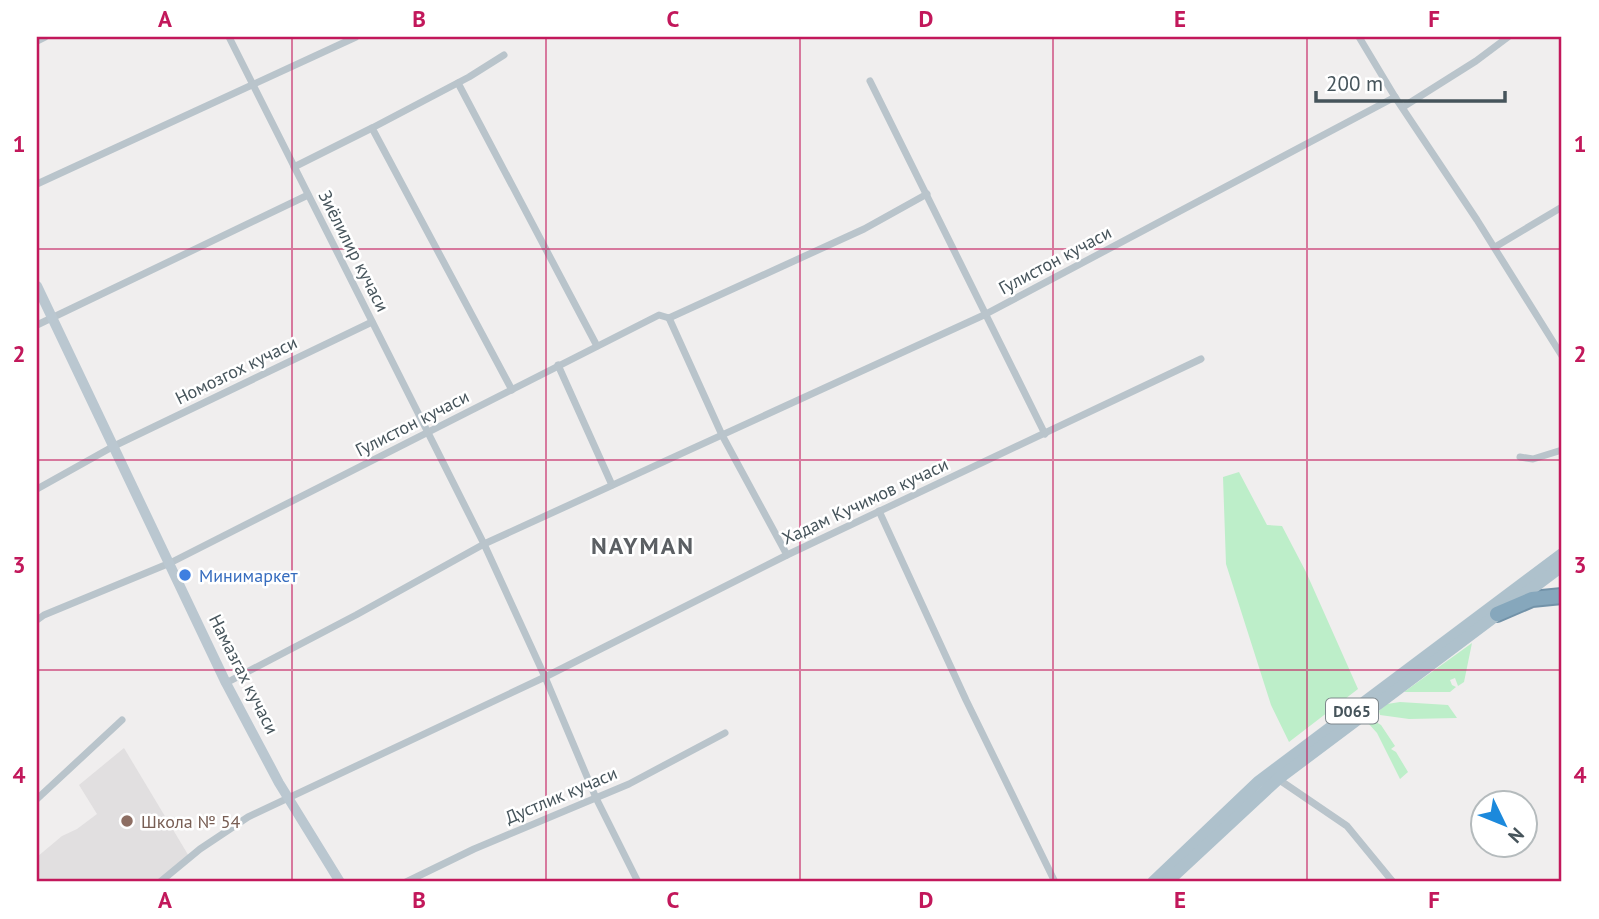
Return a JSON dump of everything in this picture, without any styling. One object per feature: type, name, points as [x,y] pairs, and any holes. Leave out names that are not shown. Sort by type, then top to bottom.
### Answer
[{"type":"highway","points":[[1497,614],[1532,599],[1562,596]]},
{"type":"main road","name":"D065","points":[[1153,882],[1258,782],[1562,554]]},
{"type":"main road","name":"D065","points":[[1167,882],[1278,779],[1562,566]]},
{"type":"street","points":[[37,41],[45,37]]},
{"type":"street","name":"Зиёлилир кучаси","points":[[229,37],[484,544],[545,677],[596,798],[638,882]]},
{"type":"street","points":[[1359,37],[1562,356]]},
{"type":"street","points":[[1403,107],[1476,61],[1508,37]]},
{"type":"street","points":[[37,184],[351,38]]},
{"type":"street","points":[[294,167],[458,83],[504,54]]},
{"type":"street","points":[[870,81],[1045,434]]},
{"type":"street","points":[[458,83],[597,346]]},
{"type":"street","name":"Гулистон кучаси","points":[[226,684],[484,544],[984,315],[1395,97]]},
{"type":"street","points":[[372,128],[512,390]]},
{"type":"street","name":"Гулистон кучаси","points":[[37,620],[170,563],[659,315],[669,318],[864,229],[926,194]]},
{"type":"street","points":[[37,324],[308,195]]},
{"type":"street","points":[[1495,247],[1562,207]]},
{"type":"street","name":"Намазгах кучаси","points":[[37,286],[226,684],[288,797],[340,882]]},
{"type":"street","points":[[669,318],[722,435],[787,555]]},
{"type":"street","name":"Номозгох кучаси","points":[[37,489],[114,446],[372,322]]},
{"type":"street","name":"Хадам Кучимов кучаси","points":[[160,882],[200,849],[238,824],[288,797],[545,677],[787,555],[1201,359]]},
{"type":"street","points":[[558,365],[612,485]]},
{"type":"street","points":[[1520,457],[1533,459],[1562,450]]},
{"type":"street","points":[[879,511],[966,701],[1055,882]]},
{"type":"street","points":[[37,799],[122,719]]},
{"type":"street","name":"Дустлик кучаси","points":[[406,882],[474,849],[629,784],[725,733]]},
{"type":"street","points":[[1278,779],[1347,826],[1393,882]]},
{"type":"shaded area","name":"Школа № 54","points":[[124,748],[190,858],[160,882],[37,882],[37,857],[62,836],[97,814],[79,785]]},
{"type":"green space","points":[[1239,472],[1267,525],[1282,526],[1306,572],[1358,689],[1289,742],[1271,705],[1226,564],[1223,477]]},
{"type":"green space","points":[[1472,643],[1464,682],[1458,686],[1455,678],[1450,680],[1456,687],[1450,692],[1404,692]]},
{"type":"green space","points":[[1400,702],[1448,705],[1457,718],[1409,719],[1380,715],[1379,711],[1387,704]]},
{"type":"green space","points":[[1376,722],[1395,746],[1391,749],[1396,752],[1408,772],[1400,779],[1377,733],[1368,723]]},
{"type":"place","name":"Минимаркет","points":[[185,575]]},
{"type":"place","name":"Школа № 54","points":[[127,821]]},
{"type":"district","name":"NAYMAN","points":[[643,545]]}]
